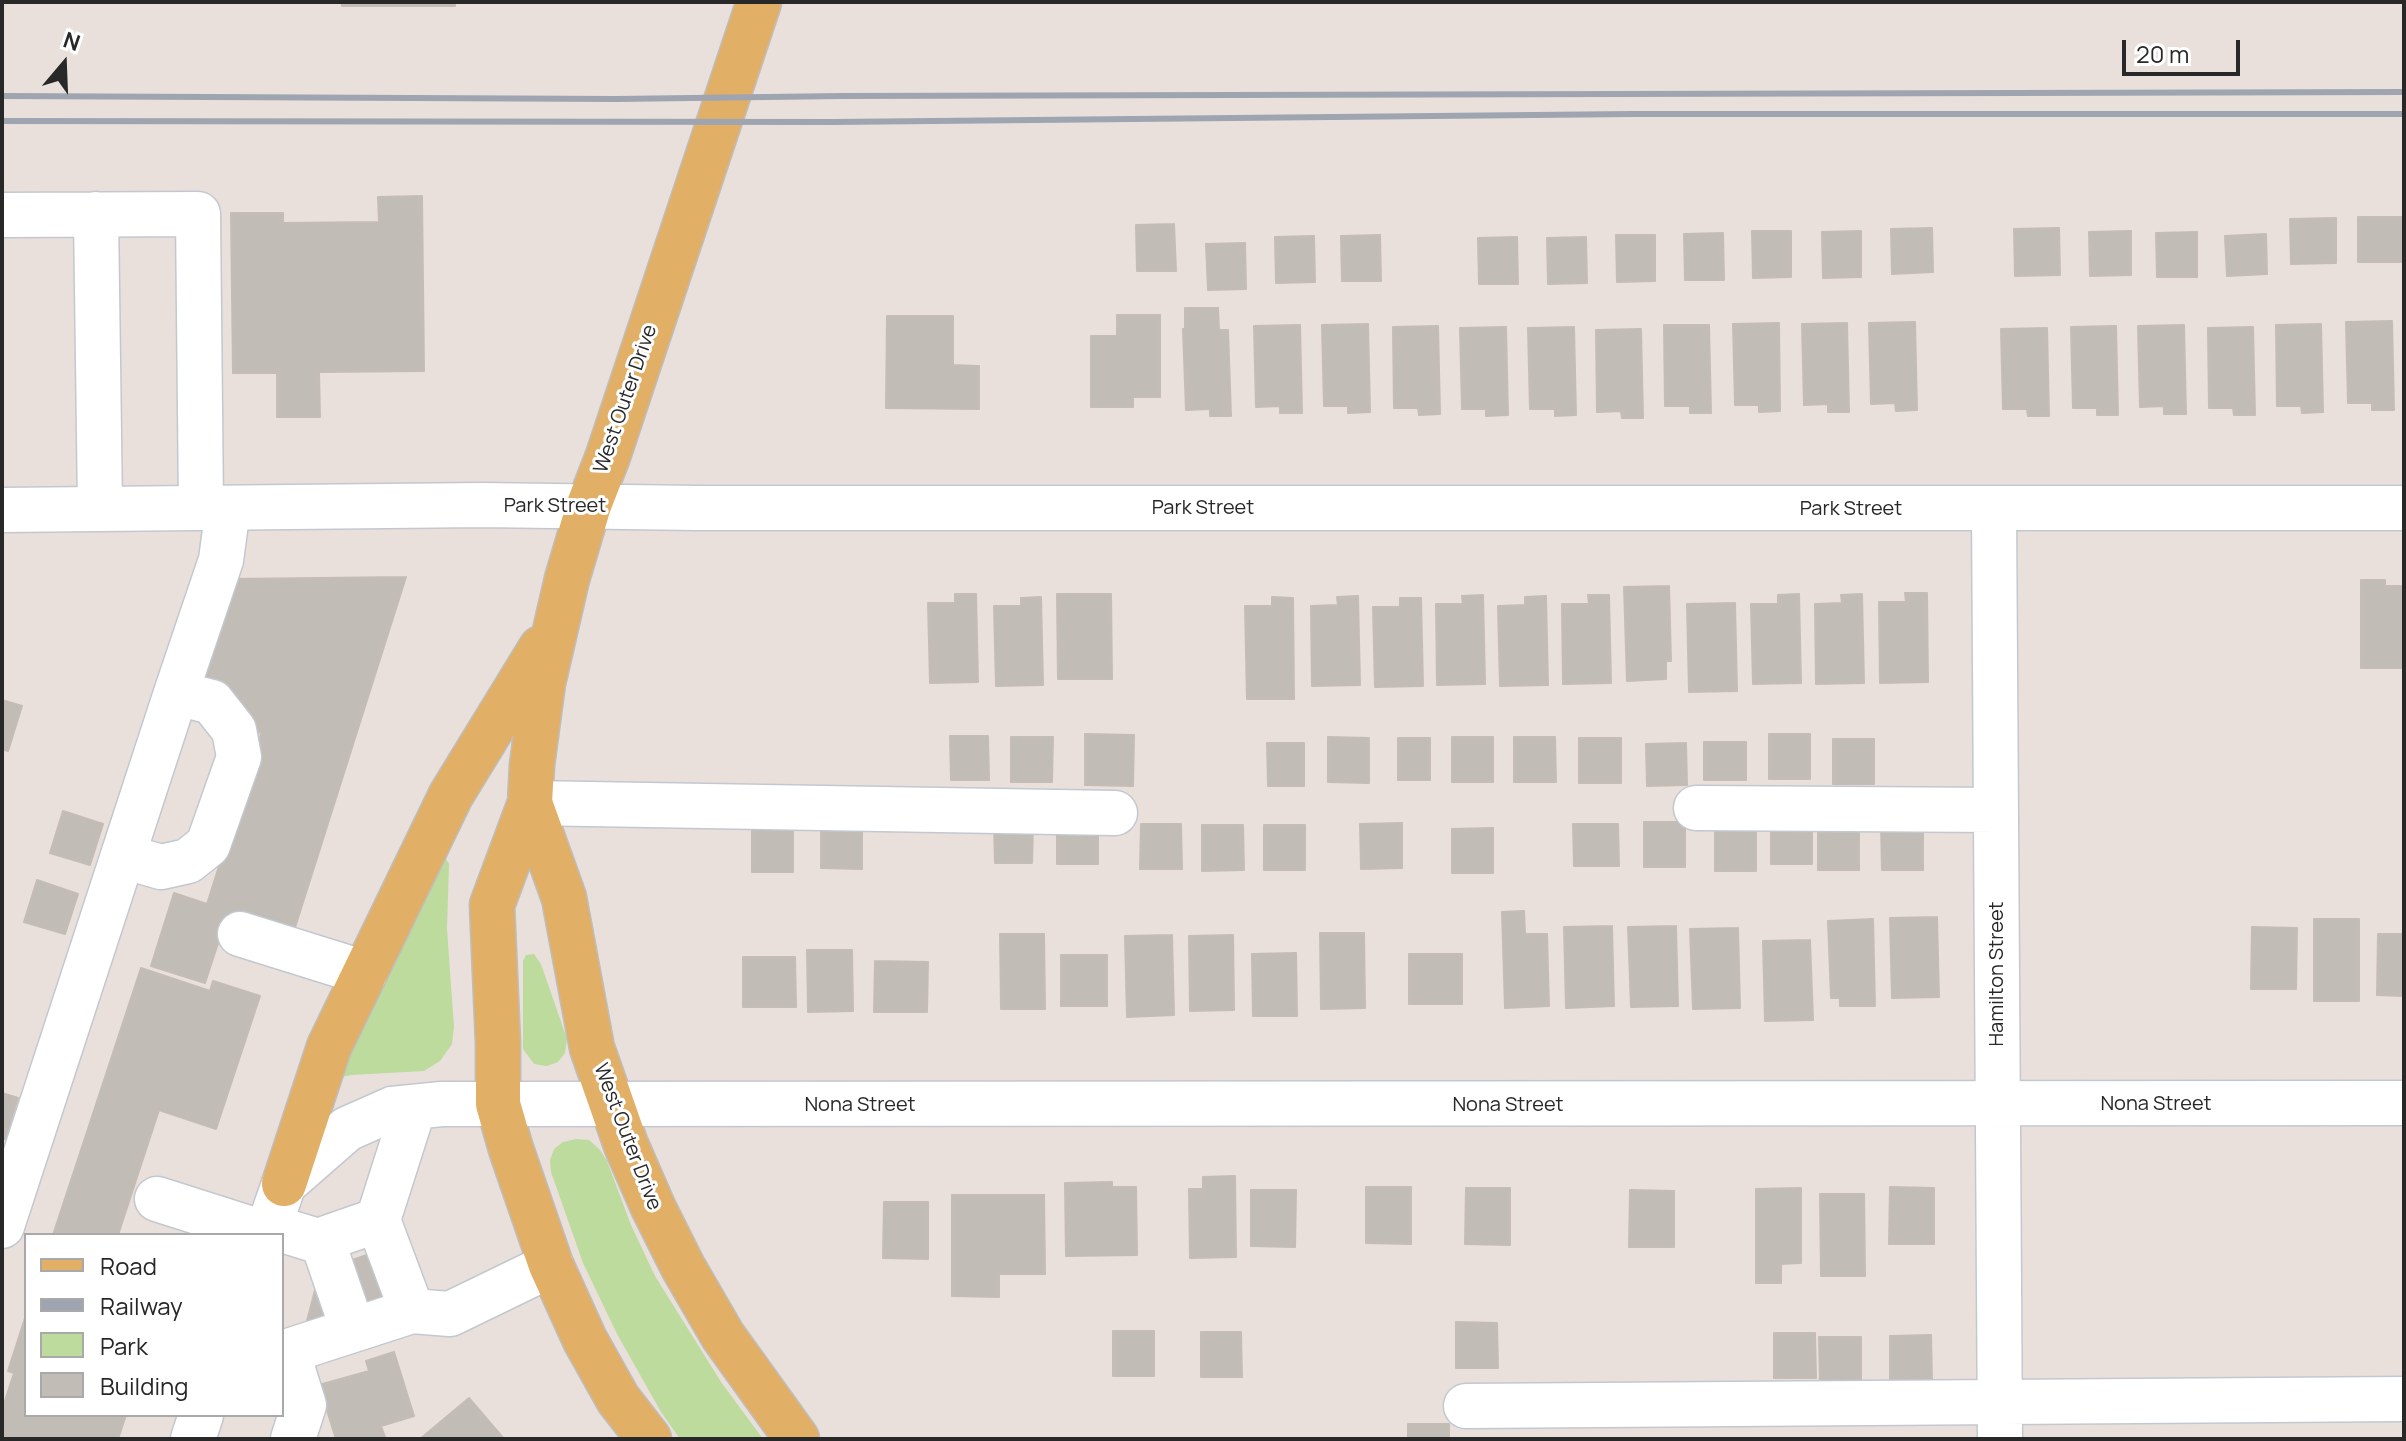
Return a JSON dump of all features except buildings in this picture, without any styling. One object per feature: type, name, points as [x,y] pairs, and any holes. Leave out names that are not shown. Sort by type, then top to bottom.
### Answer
[{"type":"main road","name":"West Outer Drive","points":[[649,1439],[618,1399],[585,1340],[551,1265],[511,1149],[498,1104],[492,905],[530,803],[543,683],[555,625],[589,505],[759,2]]},
{"type":"main road","points":[[284,1184],[329,1047],[451,795],[555,625]]},
{"type":"main road","name":"West Outer Drive","points":[[530,803],[564,898],[592,1048],[642,1182],[683,1267],[723,1336],[797,1439]]},
{"type":"street","points":[[96,214],[100,509]]},
{"type":"street","points":[[2,215],[198,214],[214,508],[221,560],[2,1226]]},
{"type":"street","name":"Park Street","points":[[2,510],[589,505],[697,508],[2404,508]]},
{"type":"street","name":"Hamilton Street","points":[[1994,509],[2000,1420]]},
{"type":"street","points":[[123,856],[161,867],[188,861],[208,845],[239,757],[234,730],[212,702],[176,693]]},
{"type":"street","points":[[530,803],[1115,813]]},
{"type":"street","points":[[1696,808],[1996,810]]},
{"type":"street","points":[[240,934],[365,973]]},
{"type":"street","name":"Nona Street","points":[[284,1184],[347,1129],[392,1109],[442,1104],[2404,1103]]},
{"type":"street","points":[[412,1311],[378,1220],[414,1107]]},
{"type":"street","points":[[157,1199],[267,1232],[284,1184]]},
{"type":"street","points":[[284,1235],[318,1241],[378,1220]]},
{"type":"street","points":[[322,1240],[353,1330]]},
{"type":"street","points":[[293,1439],[304,1405],[284,1352],[412,1311],[450,1314],[551,1265]]},
{"type":"street","points":[[1466,1406],[2000,1420],[2404,1399]]},
{"type":"street","points":[[193,1439],[200,1417]]},
{"type":"green space","points":[[442,858],[449,864],[447,929],[454,1027],[452,1044],[440,1061],[424,1071],[342,1077],[337,1063]]},
{"type":"green space","points":[[534,954],[541,964],[567,1039],[565,1053],[558,1062],[547,1066],[534,1064],[523,1049],[523,961],[526,955]]},
{"type":"green space","points":[[589,1140],[607,1161],[631,1225],[655,1276],[721,1382],[763,1439],[680,1439],[661,1412],[617,1334],[583,1263],[551,1172],[550,1160],[554,1149],[563,1142]]},
{"type":"railway","points":[[2,96],[616,99],[2404,92]]},
{"type":"railway","points":[[2,121],[833,122],[1633,114],[2404,114]]}]
